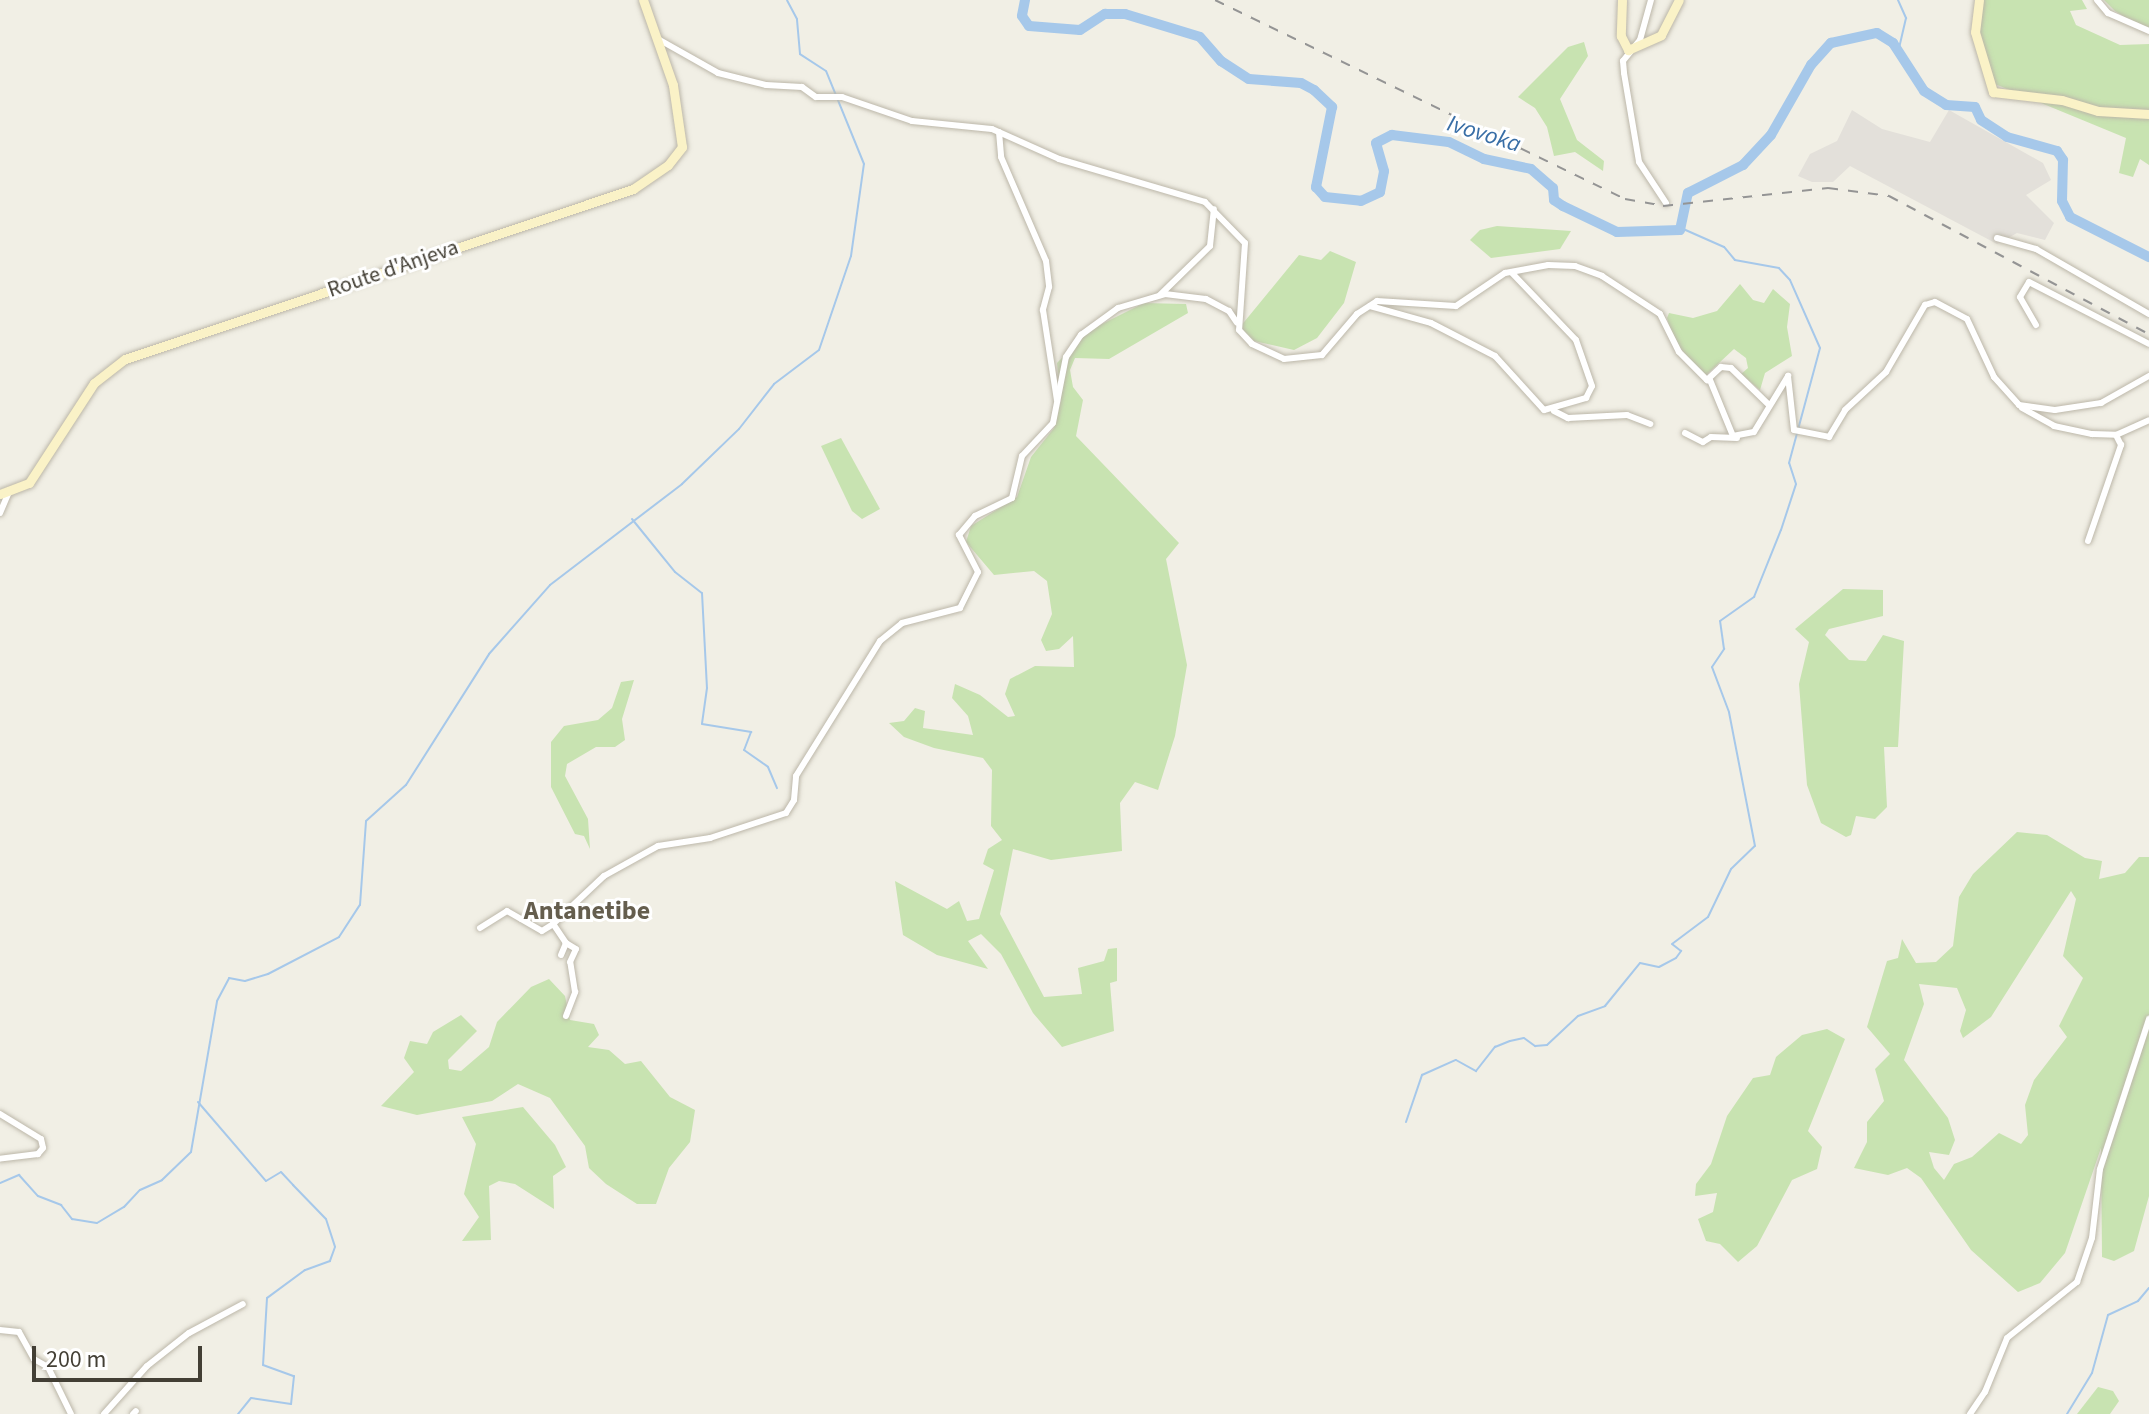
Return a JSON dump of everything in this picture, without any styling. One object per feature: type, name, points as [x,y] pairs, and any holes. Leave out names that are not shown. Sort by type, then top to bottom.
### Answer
[{"type":"street","name":"Route d'Anjeva","points":[[5,492],[29,483],[94,383],[125,359],[633,189],[668,165],[682,147],[673,85],[643,0]]},
{"type":"street","points":[[1622,0],[1621,36],[1628,50],[1624,73],[1639,162],[1666,203]]},
{"type":"street","points":[[1628,50],[1640,40],[1651,0]]},
{"type":"street","points":[[1628,50],[1661,35],[1679,0]]},
{"type":"street","points":[[1979,0],[1975,32],[1993,92],[2062,100],[2098,111],[2149,114]]},
{"type":"street","points":[[2097,0],[2108,13],[2149,31]]},
{"type":"street","points":[[657,38],[718,73],[766,85],[787,83],[827,99],[842,97],[912,121],[999,132],[1059,159],[1194,197],[1214,209],[1245,243],[1237,323]]},
{"type":"street","points":[[999,132],[1001,157],[1046,261],[1049,287],[1043,310],[1058,407]]},
{"type":"street","points":[[1160,295],[1210,246],[1214,209]]},
{"type":"street","points":[[1997,238],[2036,249],[2149,314]]},
{"type":"street","points":[[480,928],[507,911],[542,931],[604,876],[658,846],[710,838],[786,813],[794,800],[796,776],[880,641],[902,623],[960,608],[978,572],[960,544],[964,525],[1012,498],[1022,456],[1047,434],[1058,407],[1066,357],[1081,335],[1118,308],[1160,295],[1206,299],[1229,311],[1252,344],[1284,359],[1312,359],[1334,344],[1366,306],[1389,300],[1456,306],[1512,273],[1548,265],[1575,266],[1602,276],[1660,314],[1679,352],[1710,380],[1737,438]]},
{"type":"street","points":[[1512,273],[1576,340],[1586,364],[1591,393],[1554,411]]},
{"type":"street","points":[[2036,325],[2028,319],[2020,297],[2029,282],[2149,344]]},
{"type":"street","points":[[1685,433],[1703,442],[1711,437],[1737,438],[1754,432],[1785,377],[1790,378],[1794,430],[1829,437],[1845,410],[1886,372],[1925,305],[1935,302],[1967,319],[1994,377],[2019,405],[2054,426],[2116,435],[2149,420]]},
{"type":"street","points":[[1366,306],[1431,323],[1495,356],[1539,405],[1568,418],[1627,415],[1650,424]]},
{"type":"street","points":[[1710,380],[1721,367],[1731,368],[1768,404]]},
{"type":"street","points":[[2019,405],[2055,410],[2101,403],[2149,376]]},
{"type":"street","points":[[2088,541],[2121,445],[2116,435]]},
{"type":"street","points":[[0,513],[5,492]]},
{"type":"street","points":[[553,924],[566,943],[576,949],[570,962],[575,992],[566,1016]]},
{"type":"street","points":[[561,955],[566,943]]},
{"type":"street","points":[[1970,1414],[1985,1392],[2007,1338],[2077,1282],[2092,1238],[2100,1169],[2149,1019]]},
{"type":"street","points":[[0,1114],[41,1139],[43,1148],[38,1154],[0,1159]]},
{"type":"street","points":[[104,1414],[147,1366],[189,1333],[243,1304]]},
{"type":"street","points":[[0,1330],[19,1332],[34,1359],[50,1369],[71,1414]]},
{"type":"shaded area","points":[[1852,110],[1882,129],[1930,142],[1949,110],[2043,163],[2051,180],[2026,195],[2054,223],[2045,240],[2017,233],[1997,244],[1850,166],[1833,182],[1812,182],[1798,176],[1810,154],[1837,141]]},
{"type":"green space","points":[[1983,0],[2082,0],[2087,9],[2070,11],[2076,25],[2120,45],[2149,44],[2149,165],[2140,159],[2133,177],[2119,173],[2126,138],[1990,82],[1979,30]]},
{"type":"green space","points":[[2104,0],[2149,0],[2149,32],[2115,11]]},
{"type":"green space","points":[[1584,42],[1588,56],[1560,99],[1577,140],[1604,161],[1603,171],[1575,152],[1554,156],[1547,127],[1535,108],[1518,97],[1568,47]]},
{"type":"green space","points":[[1497,226],[1571,231],[1560,249],[1491,258],[1470,240],[1480,230]]},
{"type":"green space","points":[[1330,251],[1356,262],[1344,303],[1317,338],[1294,350],[1254,341],[1240,327],[1299,255],[1321,260]]},
{"type":"green space","points":[[1740,284],[1753,300],[1764,303],[1773,289],[1790,304],[1787,327],[1792,356],[1765,373],[1760,390],[1741,374],[1748,368],[1746,358],[1734,349],[1704,377],[1673,339],[1667,318],[1669,313],[1693,318],[1717,311]]},
{"type":"green space","points":[[1144,303],[1186,304],[1188,313],[1109,359],[1075,358],[1070,370],[1073,387],[1083,400],[1076,436],[1179,543],[1166,559],[1187,665],[1175,736],[1158,790],[1135,782],[1120,803],[1122,851],[1051,860],[1013,849],[1000,914],[1044,997],[1082,994],[1078,968],[1104,961],[1108,949],[1117,948],[1117,981],[1110,983],[1114,1031],[1062,1047],[1033,1013],[1001,954],[981,934],[968,941],[988,969],[937,955],[903,935],[895,881],[947,909],[959,901],[967,921],[979,919],[994,870],[983,864],[988,849],[1002,840],[991,826],[992,770],[983,758],[934,748],[904,737],[889,723],[904,721],[915,708],[925,711],[923,728],[973,735],[968,716],[952,698],[955,684],[980,695],[1008,717],[1015,716],[1005,694],[1010,679],[1035,666],[1074,667],[1073,636],[1059,649],[1046,651],[1041,640],[1052,614],[1047,581],[1034,571],[994,575],[966,542],[971,526],[1017,497],[1031,457],[1054,428],[1061,401],[1057,363],[1088,331]]},
{"type":"green space","points":[[841,438],[880,509],[862,519],[852,511],[821,446]]},
{"type":"green space","points":[[1843,589],[1883,590],[1883,616],[1829,629],[1825,635],[1849,660],[1866,661],[1883,635],[1904,641],[1898,747],[1884,747],[1887,807],[1875,819],[1856,816],[1851,835],[1846,837],[1821,823],[1807,785],[1799,684],[1809,642],[1795,629]]},
{"type":"green space","points":[[634,680],[622,719],[625,740],[615,747],[596,747],[567,764],[565,776],[588,819],[590,849],[584,836],[575,834],[551,787],[551,742],[564,726],[598,720],[612,708],[621,682]]},
{"type":"green space","points":[[2017,832],[2047,835],[2085,858],[2102,861],[2099,879],[2125,873],[2139,857],[2149,857],[2149,1196],[2134,1251],[2114,1261],[2102,1257],[2101,1148],[2065,1253],[2040,1283],[2018,1292],[1971,1250],[1921,1178],[1907,1168],[1888,1175],[1854,1168],[1867,1142],[1867,1122],[1884,1101],[1875,1069],[1890,1054],[1867,1027],[1887,961],[1898,958],[1902,939],[1916,963],[1936,962],[1953,946],[1959,897],[1973,874]],"holes":[[[2071,891],[2076,899],[2063,956],[2083,978],[2059,1026],[2067,1037],[2034,1080],[2025,1105],[2028,1135],[2021,1144],[1999,1133],[1972,1157],[1954,1164],[1944,1180],[1934,1168],[1929,1152],[1949,1155],[1955,1140],[1948,1118],[1904,1060],[1924,1004],[1919,984],[1957,988],[1966,1010],[1960,1031],[1963,1038],[1991,1017]]]},
{"type":"green space","points":[[549,979],[565,996],[570,1020],[594,1024],[599,1035],[588,1047],[609,1050],[625,1064],[641,1061],[670,1097],[695,1110],[690,1142],[669,1168],[656,1204],[637,1204],[606,1184],[589,1168],[585,1146],[550,1098],[518,1084],[492,1101],[417,1115],[381,1106],[414,1072],[404,1058],[410,1041],[427,1044],[433,1032],[461,1015],[477,1031],[448,1060],[449,1069],[461,1071],[489,1047],[497,1022],[531,987]]},
{"type":"green space","points":[[1827,1029],[1845,1039],[1808,1131],[1822,1147],[1817,1169],[1792,1180],[1757,1246],[1738,1262],[1720,1244],[1706,1241],[1698,1219],[1713,1212],[1717,1193],[1695,1196],[1696,1184],[1711,1164],[1727,1116],[1753,1078],[1770,1075],[1776,1057],[1802,1035]]},
{"type":"green space","points":[[523,1107],[555,1145],[566,1167],[553,1176],[554,1209],[515,1184],[499,1181],[489,1186],[491,1240],[462,1241],[479,1217],[464,1194],[476,1144],[462,1117]]},
{"type":"green space","points":[[2098,1387],[2113,1391],[2119,1401],[2110,1414],[2077,1414]]},
{"type":"waterway","points":[[0,1183],[19,1175],[38,1196],[61,1205],[72,1219],[97,1223],[124,1207],[140,1190],[162,1180],[191,1152],[217,1001],[229,978],[245,981],[268,974],[339,937],[360,905],[366,821],[406,785],[489,654],[550,585],[682,484],[739,429],[774,384],[819,350],[851,256],[864,164],[826,71],[800,54],[797,19],[787,0]]},
{"type":"waterway","name":"Ivovoka","points":[[1025,0],[1022,16],[1029,26],[1080,30],[1105,14],[1125,14],[1200,37],[1221,61],[1249,79],[1301,83],[1314,90],[1332,107],[1316,187],[1325,197],[1361,201],[1380,192],[1384,171],[1376,143],[1392,135],[1449,142],[1484,159],[1531,169],[1553,188],[1554,200],[1617,232],[1680,230],[1688,193],[1743,165],[1771,135],[1811,65],[1831,43],[1877,33],[1893,43],[1924,91],[1946,105],[1975,107],[1981,120],[2007,137],[2057,151],[2063,160],[2062,201],[2070,217],[2149,257]]},
{"type":"waterway","points":[[1898,0],[1906,18],[1898,53]]},
{"type":"waterway","points":[[1406,1122],[1422,1075],[1456,1060],[1476,1071],[1495,1047],[1510,1041],[1524,1038],[1535,1046],[1547,1045],[1578,1016],[1605,1006],[1640,963],[1659,967],[1676,958],[1681,951],[1672,944],[1708,917],[1731,869],[1755,846],[1729,712],[1712,667],[1724,649],[1720,621],[1754,597],[1781,530],[1796,484],[1789,463],[1820,348],[1790,280],[1779,268],[1735,260],[1724,247],[1681,228]]},
{"type":"waterway","points":[[632,519],[675,572],[702,593],[707,688],[702,724],[751,732],[744,750],[768,767],[777,788]]},
{"type":"waterway","points":[[198,1102],[266,1181],[281,1172],[326,1219],[335,1247],[330,1261],[305,1270],[267,1298],[263,1365],[294,1376],[291,1404],[251,1398],[238,1414]]},
{"type":"waterway","points":[[2067,1414],[2092,1373],[2108,1315],[2138,1301],[2149,1288]]},
{"type":"railway","points":[[1215,0],[1625,199],[1663,206],[1828,188],[1889,196],[2149,334]]},
{"type":"district","name":"Antanetibe","points":[[587,911]]}]
